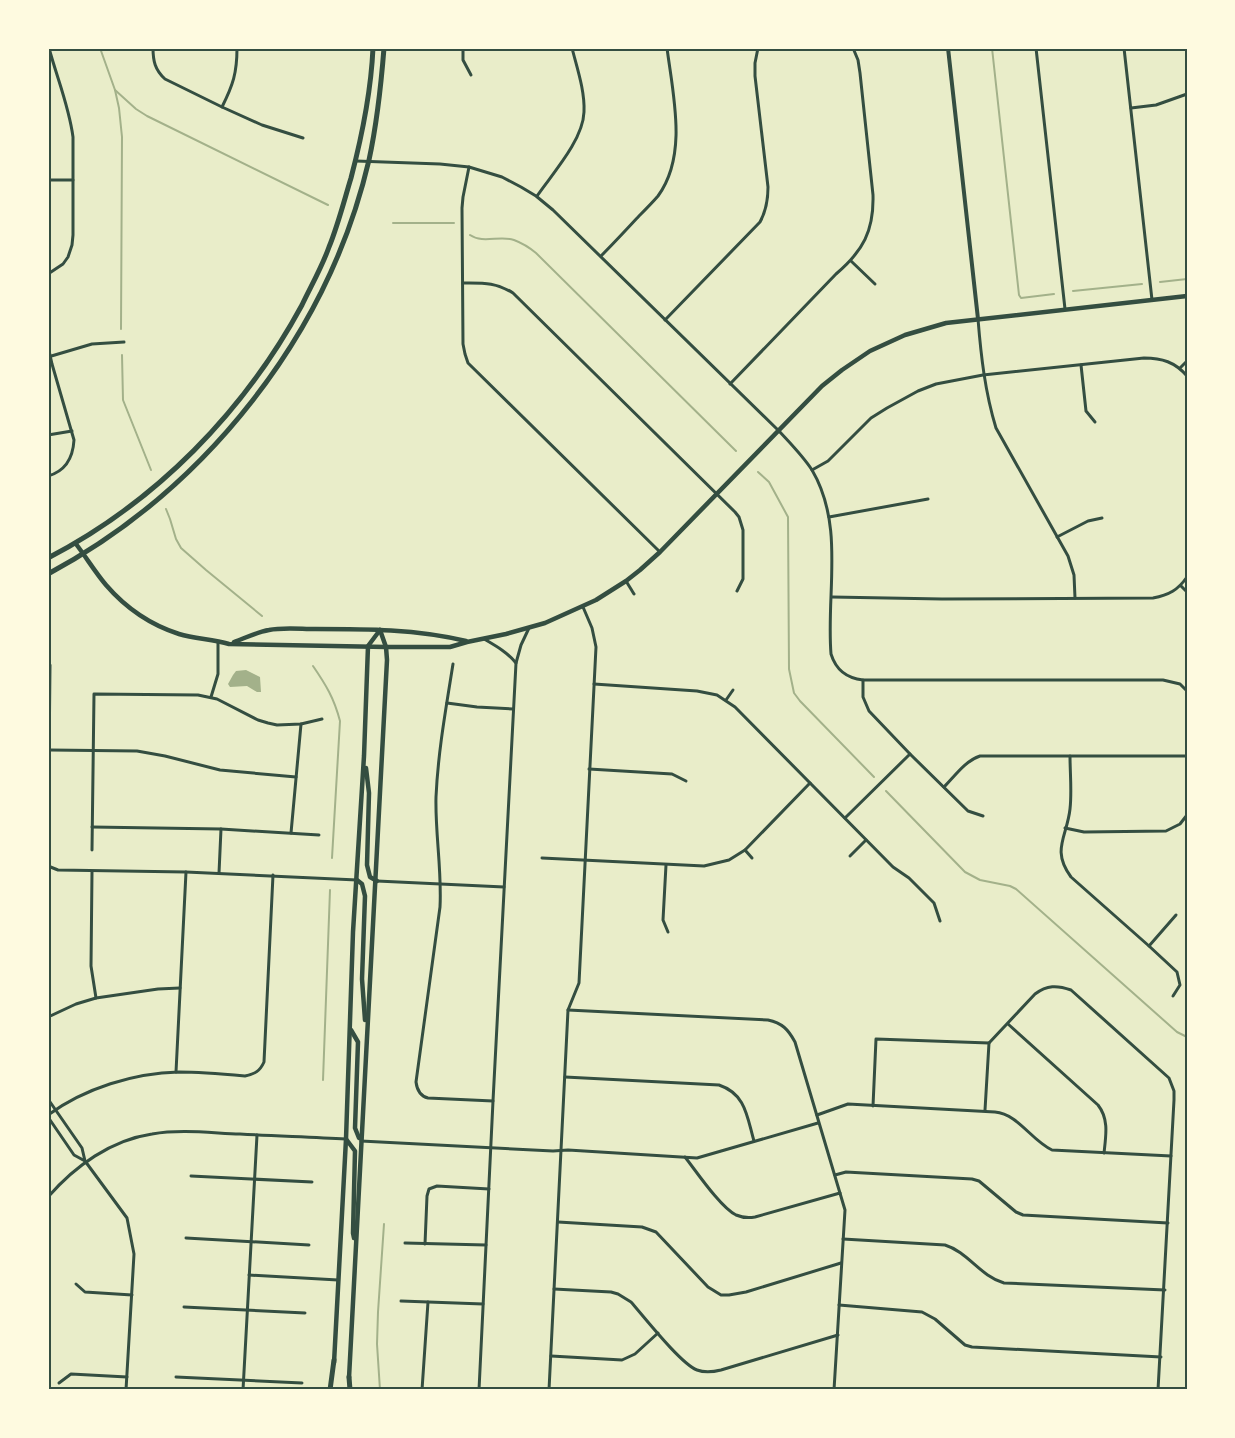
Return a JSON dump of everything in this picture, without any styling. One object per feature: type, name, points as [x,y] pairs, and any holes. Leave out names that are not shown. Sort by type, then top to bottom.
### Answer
[{"type":"main road","points":[[48,558],[76,544],[146,495],[184,460],[211,433],[257,378],[292,324],[324,258],[341,214],[355,161],[370,79],[373,48]]},
{"type":"main road","points":[[48,574],[84,554],[131,522],[179,480],[223,436],[265,385],[308,317],[348,229],[368,162],[378,114],[384,48]]},
{"type":"main road","points":[[76,544],[106,585],[129,608],[162,628],[179,634],[229,644],[450,647],[529,628],[563,616],[583,607],[626,581],[660,552],[822,386],[870,351],[904,335],[946,323],[1187,296]]},
{"type":"main road","points":[[229,644],[270,630],[380,630],[426,633],[467,642]]},
{"type":"main road","points":[[331,1390],[346,1139],[353,932],[368,646],[380,630]]},
{"type":"main road","points":[[349,1390],[366,1037],[377,881],[386,647],[380,630]]},
{"type":"main road","points":[[364,756],[369,793],[367,865],[370,877],[377,881]]},
{"type":"main road","points":[[357,880],[362,885],[365,896],[362,979],[366,1037]]},
{"type":"main road","points":[[351,1029],[358,1042],[355,1128],[361,1141]]},
{"type":"main road","points":[[346,1139],[361,1141]]},
{"type":"main road","points":[[346,1139],[355,1151],[352,1233],[356,1247]]},
{"type":"street","points":[[48,274],[63,264],[68,257],[73,235],[72,125],[49,48]]},
{"type":"street","points":[[153,48],[154,65],[165,79],[262,125],[303,138]]},
{"type":"street","points":[[222,107],[233,84],[237,48]]},
{"type":"street","points":[[463,48],[463,60],[471,75]]},
{"type":"street","points":[[536,196],[576,140],[583,123],[584,100],[572,48]]},
{"type":"street","points":[[601,257],[657,197],[670,173],[676,148],[676,127],[667,48]]},
{"type":"street","points":[[664,320],[760,222],[765,214],[768,187],[755,76],[758,48]]},
{"type":"street","points":[[730,384],[851,261],[868,233],[873,209],[873,195],[860,73],[854,48]]},
{"type":"street","points":[[948,48],[983,375],[990,406],[996,428],[1072,567],[1075,598]]},
{"type":"street","points":[[1036,48],[1065,309]]},
{"type":"street","points":[[1124,48],[1152,300]]},
{"type":"street","points":[[1131,108],[1156,105],[1187,94]]},
{"type":"street","points":[[355,161],[447,164],[469,167],[502,177],[536,196],[779,431],[812,470],[823,495],[829,517],[831,538],[831,654],[834,663],[846,676],[863,680],[1163,680],[1180,684],[1187,690]]},
{"type":"street","points":[[469,167],[463,197],[463,344],[468,363],[660,552]]},
{"type":"street","points":[[48,180],[73,180]]},
{"type":"street","points":[[851,261],[875,284]]},
{"type":"street","points":[[463,283],[488,283],[513,293],[739,517],[743,530],[743,579],[737,591]]},
{"type":"street","points":[[49,357],[92,344],[124,342]]},
{"type":"street","points":[[48,346],[49,357],[74,440],[70,458],[60,471],[48,476]]},
{"type":"street","points":[[812,470],[835,454],[871,418],[900,399],[936,384],[983,375],[1153,358],[1174,364],[1187,376]]},
{"type":"street","points":[[1180,368],[1187,361]]},
{"type":"street","points":[[1081,365],[1086,411],[1095,422]]},
{"type":"street","points":[[48,435],[72,430]]},
{"type":"street","points":[[829,517],[928,499]]},
{"type":"street","points":[[1057,537],[1088,520],[1102,518]]},
{"type":"street","points":[[832,597],[1153,598],[1172,593],[1187,577]]},
{"type":"street","points":[[626,581],[634,594]]},
{"type":"street","points":[[1181,586],[1187,592]]},
{"type":"street","points":[[549,1390],[568,1010],[579,983],[596,648],[583,607]]},
{"type":"street","points":[[479,1390],[516,663],[529,628]]},
{"type":"street","points":[[484,639],[503,650],[516,663]]},
{"type":"street","points":[[211,697],[218,674],[218,640]]},
{"type":"street","points":[[453,664],[436,796],[441,884],[440,907],[416,1082],[417,1089],[428,1098],[493,1101]]},
{"type":"street","points":[[48,857],[50,666]]},
{"type":"street","points":[[863,680],[863,697],[869,711],[968,811],[983,816]]},
{"type":"street","points":[[594,684],[697,691],[717,695],[726,700],[893,867],[909,878],[934,903],[940,921]]},
{"type":"street","points":[[726,700],[733,690]]},
{"type":"street","points":[[92,850],[94,694],[211,697],[258,720],[277,725],[301,724],[322,719]]},
{"type":"street","points":[[447,703],[513,709]]},
{"type":"street","points":[[291,833],[301,724]]},
{"type":"street","points":[[50,750],[143,752],[205,768],[296,777]]},
{"type":"street","points":[[845,818],[910,754]]},
{"type":"street","points":[[944,787],[967,763],[980,756],[1187,756]]},
{"type":"street","points":[[1070,756],[1070,807],[1061,855],[1065,868],[1177,972],[1180,985],[1173,996]]},
{"type":"street","points":[[589,769],[672,774],[686,781]]},
{"type":"street","points":[[542,858],[704,866],[729,860],[745,850],[810,783]]},
{"type":"street","points":[[1065,828],[1084,832],[1166,831],[1180,824],[1187,815]]},
{"type":"street","points":[[92,827],[221,829],[319,835]]},
{"type":"street","points":[[219,873],[221,829]]},
{"type":"street","points":[[850,856],[866,840]]},
{"type":"street","points":[[745,850],[752,858]]},
{"type":"street","points":[[666,865],[663,920],[668,932]]},
{"type":"street","points":[[48,866],[58,870],[219,873],[357,880]]},
{"type":"street","points":[[92,871],[91,966],[96,998]]},
{"type":"street","points":[[176,1072],[186,872]]},
{"type":"street","points":[[85,1161],[74,1155],[48,1116],[82,1095],[108,1085],[147,1075],[176,1072],[245,1076],[261,1068],[264,1062],[273,875]]},
{"type":"street","points":[[377,881],[504,887]]},
{"type":"street","points":[[1149,946],[1176,915]]},
{"type":"street","points":[[986,1111],[989,1043],[1035,994],[1053,986],[1071,990],[1169,1078],[1174,1091],[1158,1390]]},
{"type":"street","points":[[48,1017],[96,998],[180,988]]},
{"type":"street","points":[[568,1010],[768,1020],[787,1029],[795,1042],[844,1210],[834,1390]]},
{"type":"street","points":[[1008,1024],[1103,1111],[1106,1126],[1104,1153]]},
{"type":"street","points":[[873,1106],[876,1039],[989,1043]]},
{"type":"street","points":[[257,1072],[263,1076]]},
{"type":"street","points":[[565,1077],[719,1084],[738,1096],[754,1141]]},
{"type":"street","points":[[48,1099],[82,1148],[85,1161],[127,1218],[134,1254],[126,1390]]},
{"type":"street","points":[[817,1114],[848,1104],[1003,1113],[1052,1150],[1171,1156]]},
{"type":"street","points":[[361,1141],[697,1158],[819,1123]]},
{"type":"street","points":[[48,1197],[85,1161],[102,1151],[139,1136],[176,1132],[346,1139]]},
{"type":"street","points":[[243,1390],[257,1135]]},
{"type":"street","points":[[685,1157],[729,1211],[741,1217],[755,1217],[840,1193]]},
{"type":"street","points":[[835,1174],[846,1172],[972,1179],[979,1181],[1016,1212],[1023,1215],[1168,1223]]},
{"type":"street","points":[[190,1176],[312,1182]]},
{"type":"street","points":[[425,1244],[429,1189],[437,1186],[489,1189]]},
{"type":"street","points":[[558,1222],[642,1227],[656,1232],[708,1287],[722,1295],[746,1292],[841,1263]]},
{"type":"street","points":[[186,1238],[309,1245]]},
{"type":"street","points":[[843,1239],[945,1245],[958,1250],[989,1276],[1004,1283],[1165,1290]]},
{"type":"street","points":[[405,1243],[486,1245]]},
{"type":"street","points":[[249,1275],[338,1280]]},
{"type":"street","points":[[76,1284],[85,1292],[132,1295]]},
{"type":"street","points":[[554,1289],[618,1294],[631,1302],[684,1361],[698,1371],[720,1370],[838,1335]]},
{"type":"street","points":[[401,1302],[483,1304]]},
{"type":"street","points":[[422,1390],[428,1302]]},
{"type":"street","points":[[839,1305],[922,1312],[935,1319],[965,1345],[972,1347],[1161,1357]]},
{"type":"street","points":[[184,1307],[305,1313]]},
{"type":"street","points":[[551,1356],[622,1360],[635,1354],[658,1333]]},
{"type":"street","points":[[59,1383],[71,1374],[127,1377]]},
{"type":"street","points":[[176,1377],[302,1383]]},
{"type":"shaded area","points":[[246,670],[260,677],[261,692],[247,686],[230,687],[228,684],[236,671]]},
{"type":"waterway","points":[[100,48],[115,90],[122,137],[121,329]]},
{"type":"waterway","points":[[992,48],[1019,295],[1021,298],[1054,294]]},
{"type":"waterway","points":[[115,90],[147,116],[328,205]]},
{"type":"waterway","points":[[393,223],[454,223]]},
{"type":"waterway","points":[[470,235],[480,239],[514,240],[536,253],[736,451]]},
{"type":"waterway","points":[[1160,282],[1187,279]]},
{"type":"waterway","points":[[1073,291],[1142,284]]},
{"type":"waterway","points":[[122,355],[123,400],[151,470]]},
{"type":"waterway","points":[[758,472],[769,482],[788,517],[789,669],[794,693],[874,777]]},
{"type":"waterway","points":[[166,509],[181,548],[262,616]]},
{"type":"waterway","points":[[313,666],[329,692],[340,721],[332,858]]},
{"type":"waterway","points":[[886,791],[965,872],[980,880],[1016,889],[1177,1032],[1187,1037]]},
{"type":"waterway","points":[[323,1080],[330,890]]},
{"type":"waterway","points":[[380,1390],[377,1344],[384,1224]]}]
